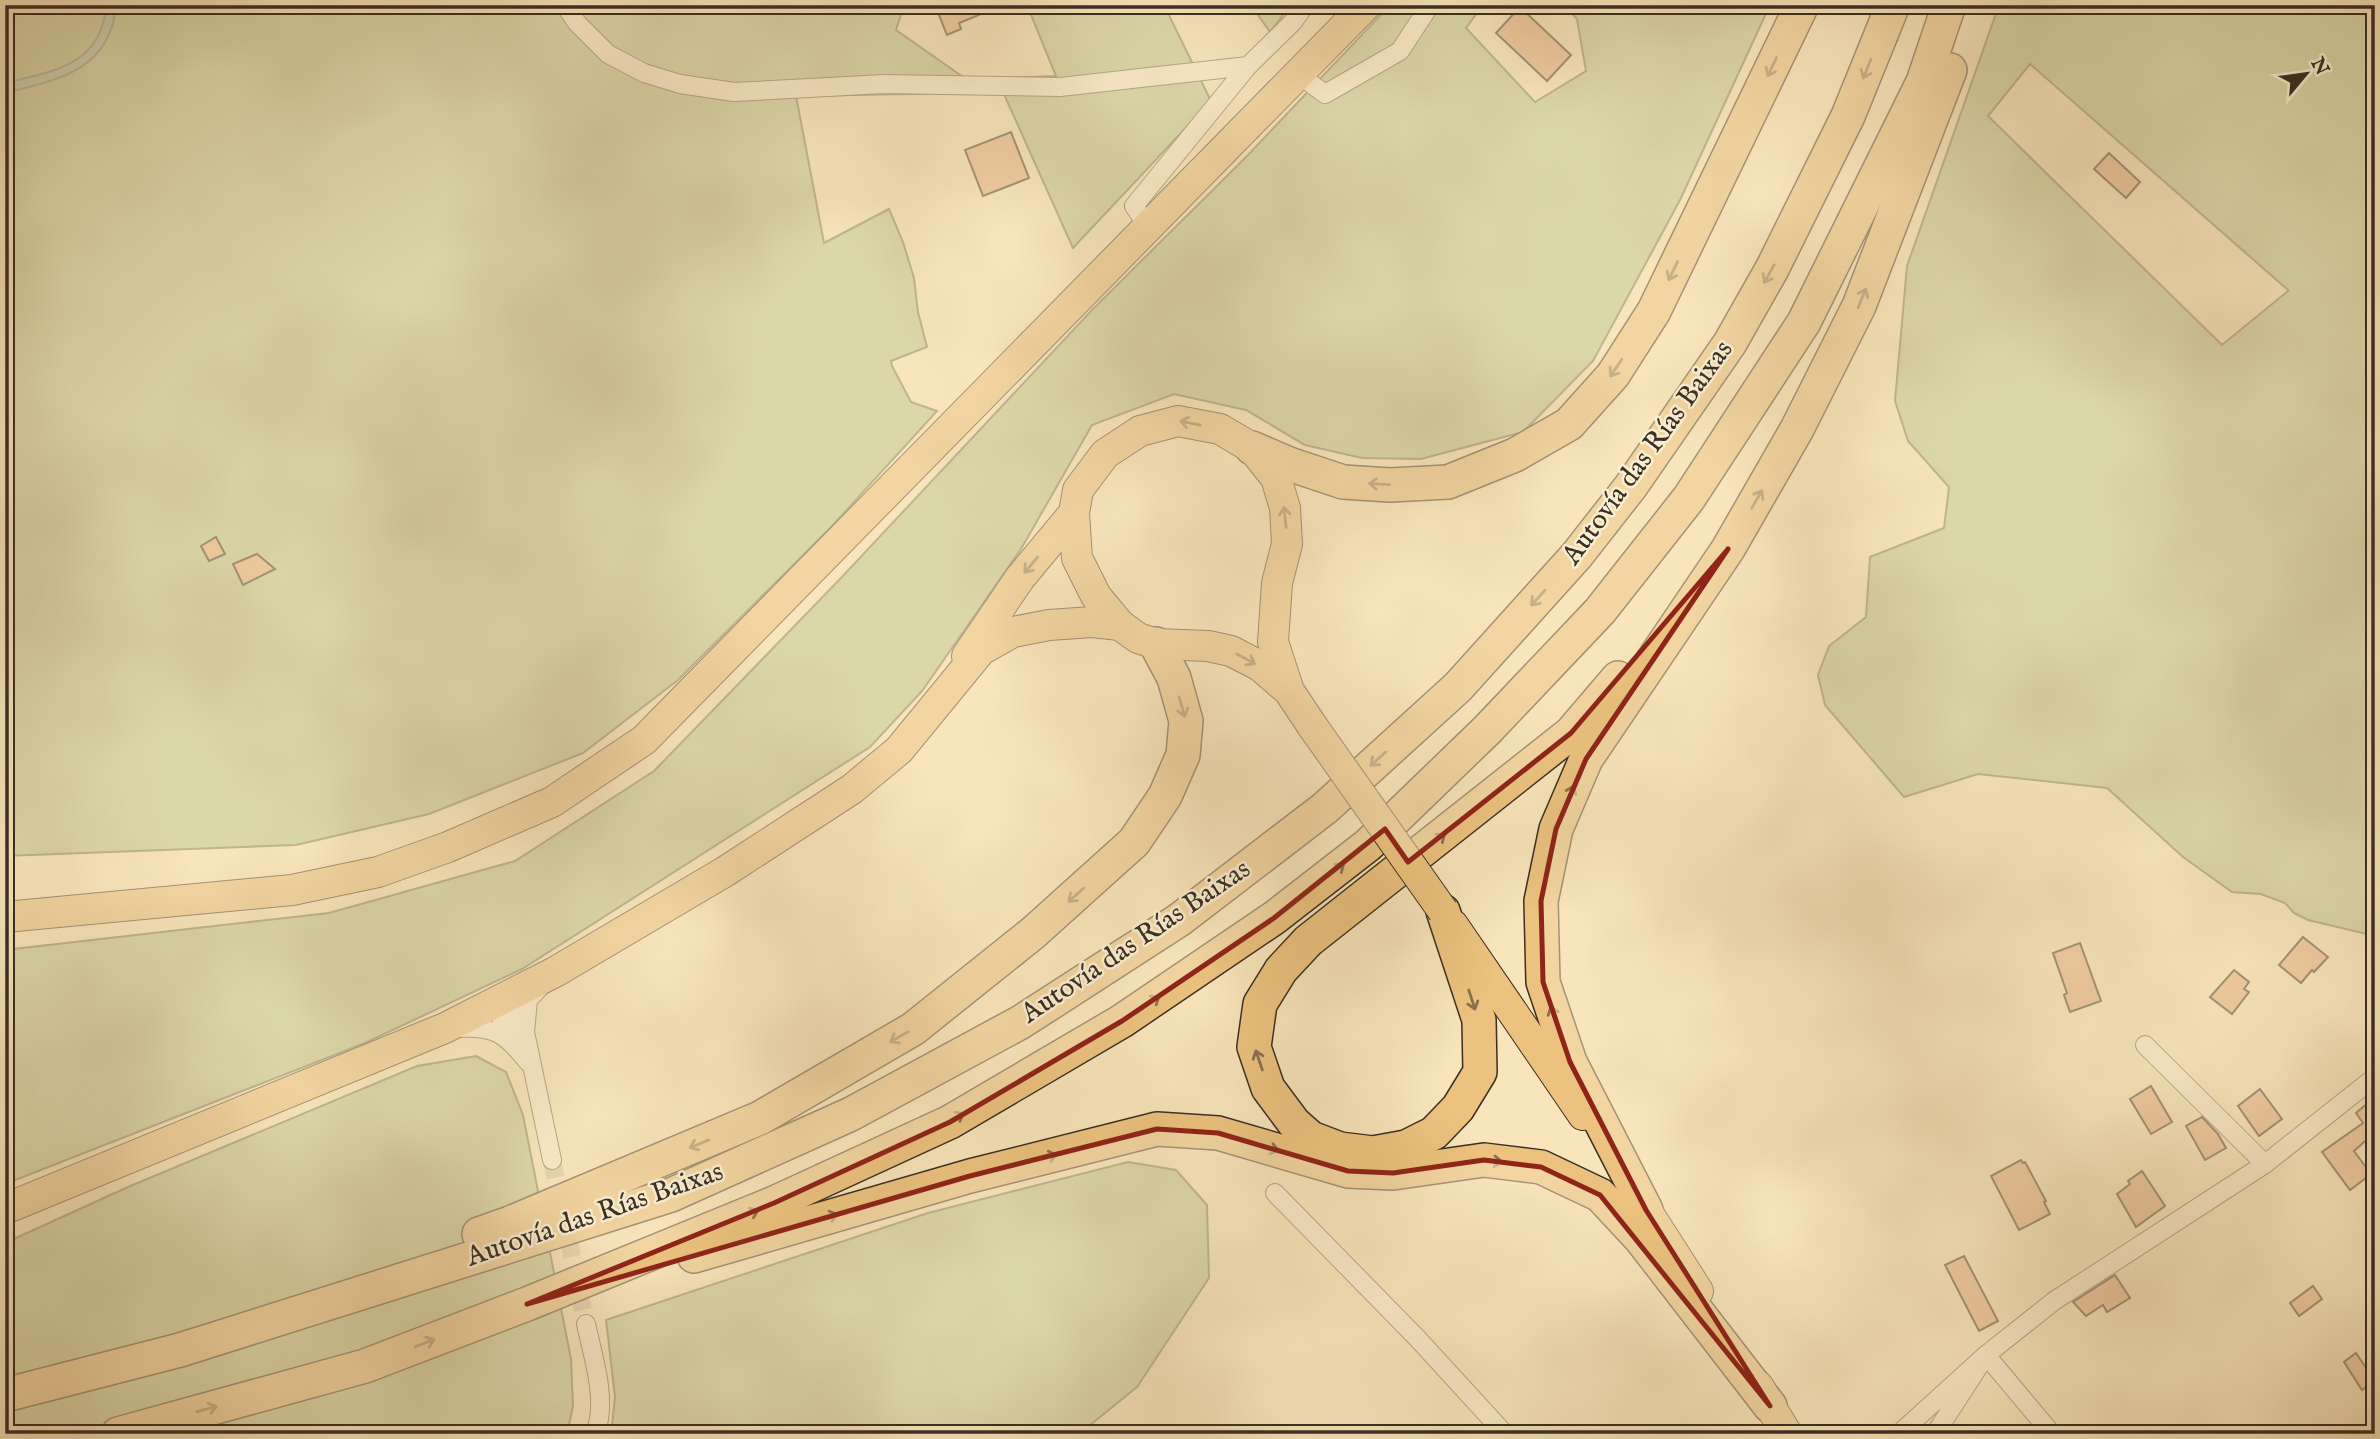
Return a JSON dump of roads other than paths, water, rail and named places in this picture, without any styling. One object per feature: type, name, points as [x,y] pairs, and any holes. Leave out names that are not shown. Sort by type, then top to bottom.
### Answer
[{"type":"highway","points":[[1252,448],[1343,482],[1390,485],[1447,482],[1516,455],[1569,424],[1613,374],[1654,311],[1802,5]]},
{"type":"highway","name":"Autovía das Rías Baixas","points":[[5,1395],[180,1350],[671,1195],[851,1114],[1021,1023],[1179,920],[1325,808],[1458,687],[1577,555],[1631,486],[1730,343],[1772,269],[1848,116],[1893,5]]},
{"type":"highway","name":"Autovía das Rías Baixas","points":[[118,1434],[365,1366],[527,1304],[774,1203],[950,1122],[1122,1021],[1274,918],[1368,845],[1487,730],[1600,611],[1689,498],[1804,322],[1923,82],[1949,5]]},
{"type":"highway","points":[[1646,1210],[1570,1062],[1543,982],[1541,901],[1556,829],[1586,759],[1728,549],[1797,429],[1859,306],[1942,91],[1971,5]]},
{"type":"highway","points":[[1443,911],[1479,1020],[1480,1072],[1458,1108],[1434,1133],[1406,1147],[1373,1153],[1340,1149],[1311,1138],[1294,1123],[1268,1088],[1254,1047],[1260,1004],[1281,970],[1308,941],[1571,733],[1728,549]]},
{"type":"highway","points":[[5,1387],[271,1304],[510,1223],[761,1118],[912,1029],[1033,933],[1134,842],[1165,796],[1183,755],[1186,721],[1174,678],[1156,644]]},
{"type":"highway","points":[[527,1304],[970,1176],[1143,1132],[1157,1129],[1218,1133],[1348,1171],[1392,1173],[1484,1160],[1541,1167],[1600,1195],[1641,1239],[1779,1420]]},
{"type":"main road","points":[[5,917],[292,890],[378,872],[448,847],[552,802],[643,740],[1366,5]]},
{"type":"main road","points":[[1289,691],[1273,642],[1277,583],[1287,544],[1285,509],[1276,478],[1252,448],[1220,429],[1178,421],[1140,431],[1105,454],[1078,490],[1074,513],[1077,558],[1096,596],[1120,625],[1138,638],[1156,644],[1208,646],[1231,651],[1260,666],[1289,691],[1537,1044],[1779,1420]]},
{"type":"main road","points":[[947,689],[972,647],[1020,578],[1074,513]]},
{"type":"main road","points":[[5,1209],[445,1028],[555,972],[726,871],[852,789],[899,750],[981,650],[1013,632],[1049,625],[1082,622],[1120,625]]},
{"type":"main road","points":[[5,935],[143,905]]},
{"type":"street","points":[[565,5],[577,23],[608,54],[644,73],[680,84],[734,92],[884,84],[1060,87],[1248,66]]},
{"type":"street","points":[[1148,227],[1134,206],[1248,66],[1293,22],[1305,5]]},
{"type":"street","points":[[1298,75],[1325,94],[1400,51],[1429,6]]},
{"type":"street","points":[[516,1035],[528,1000],[555,972]]},
{"type":"street","points":[[499,1000],[510,1006],[516,1035],[531,1066],[552,1160]]},
{"type":"street","points":[[445,1028],[484,1026],[516,1035]]},
{"type":"street","points":[[2145,1045],[2265,1164]]},
{"type":"street","points":[[1899,1434],[1986,1354],[2054,1301],[2265,1164],[2375,1077]]},
{"type":"street","points":[[1275,1193],[1418,1339],[1505,1434]]},
{"type":"street","points":[[586,1324],[596,1373],[600,1420],[595,1434]]},
{"type":"street","points":[[1935,1434],[1986,1354]]},
{"type":"street","points":[[1986,1354],[2052,1434]]},
{"type":"tunnel","points":[[552,1160],[586,1324]]}]
